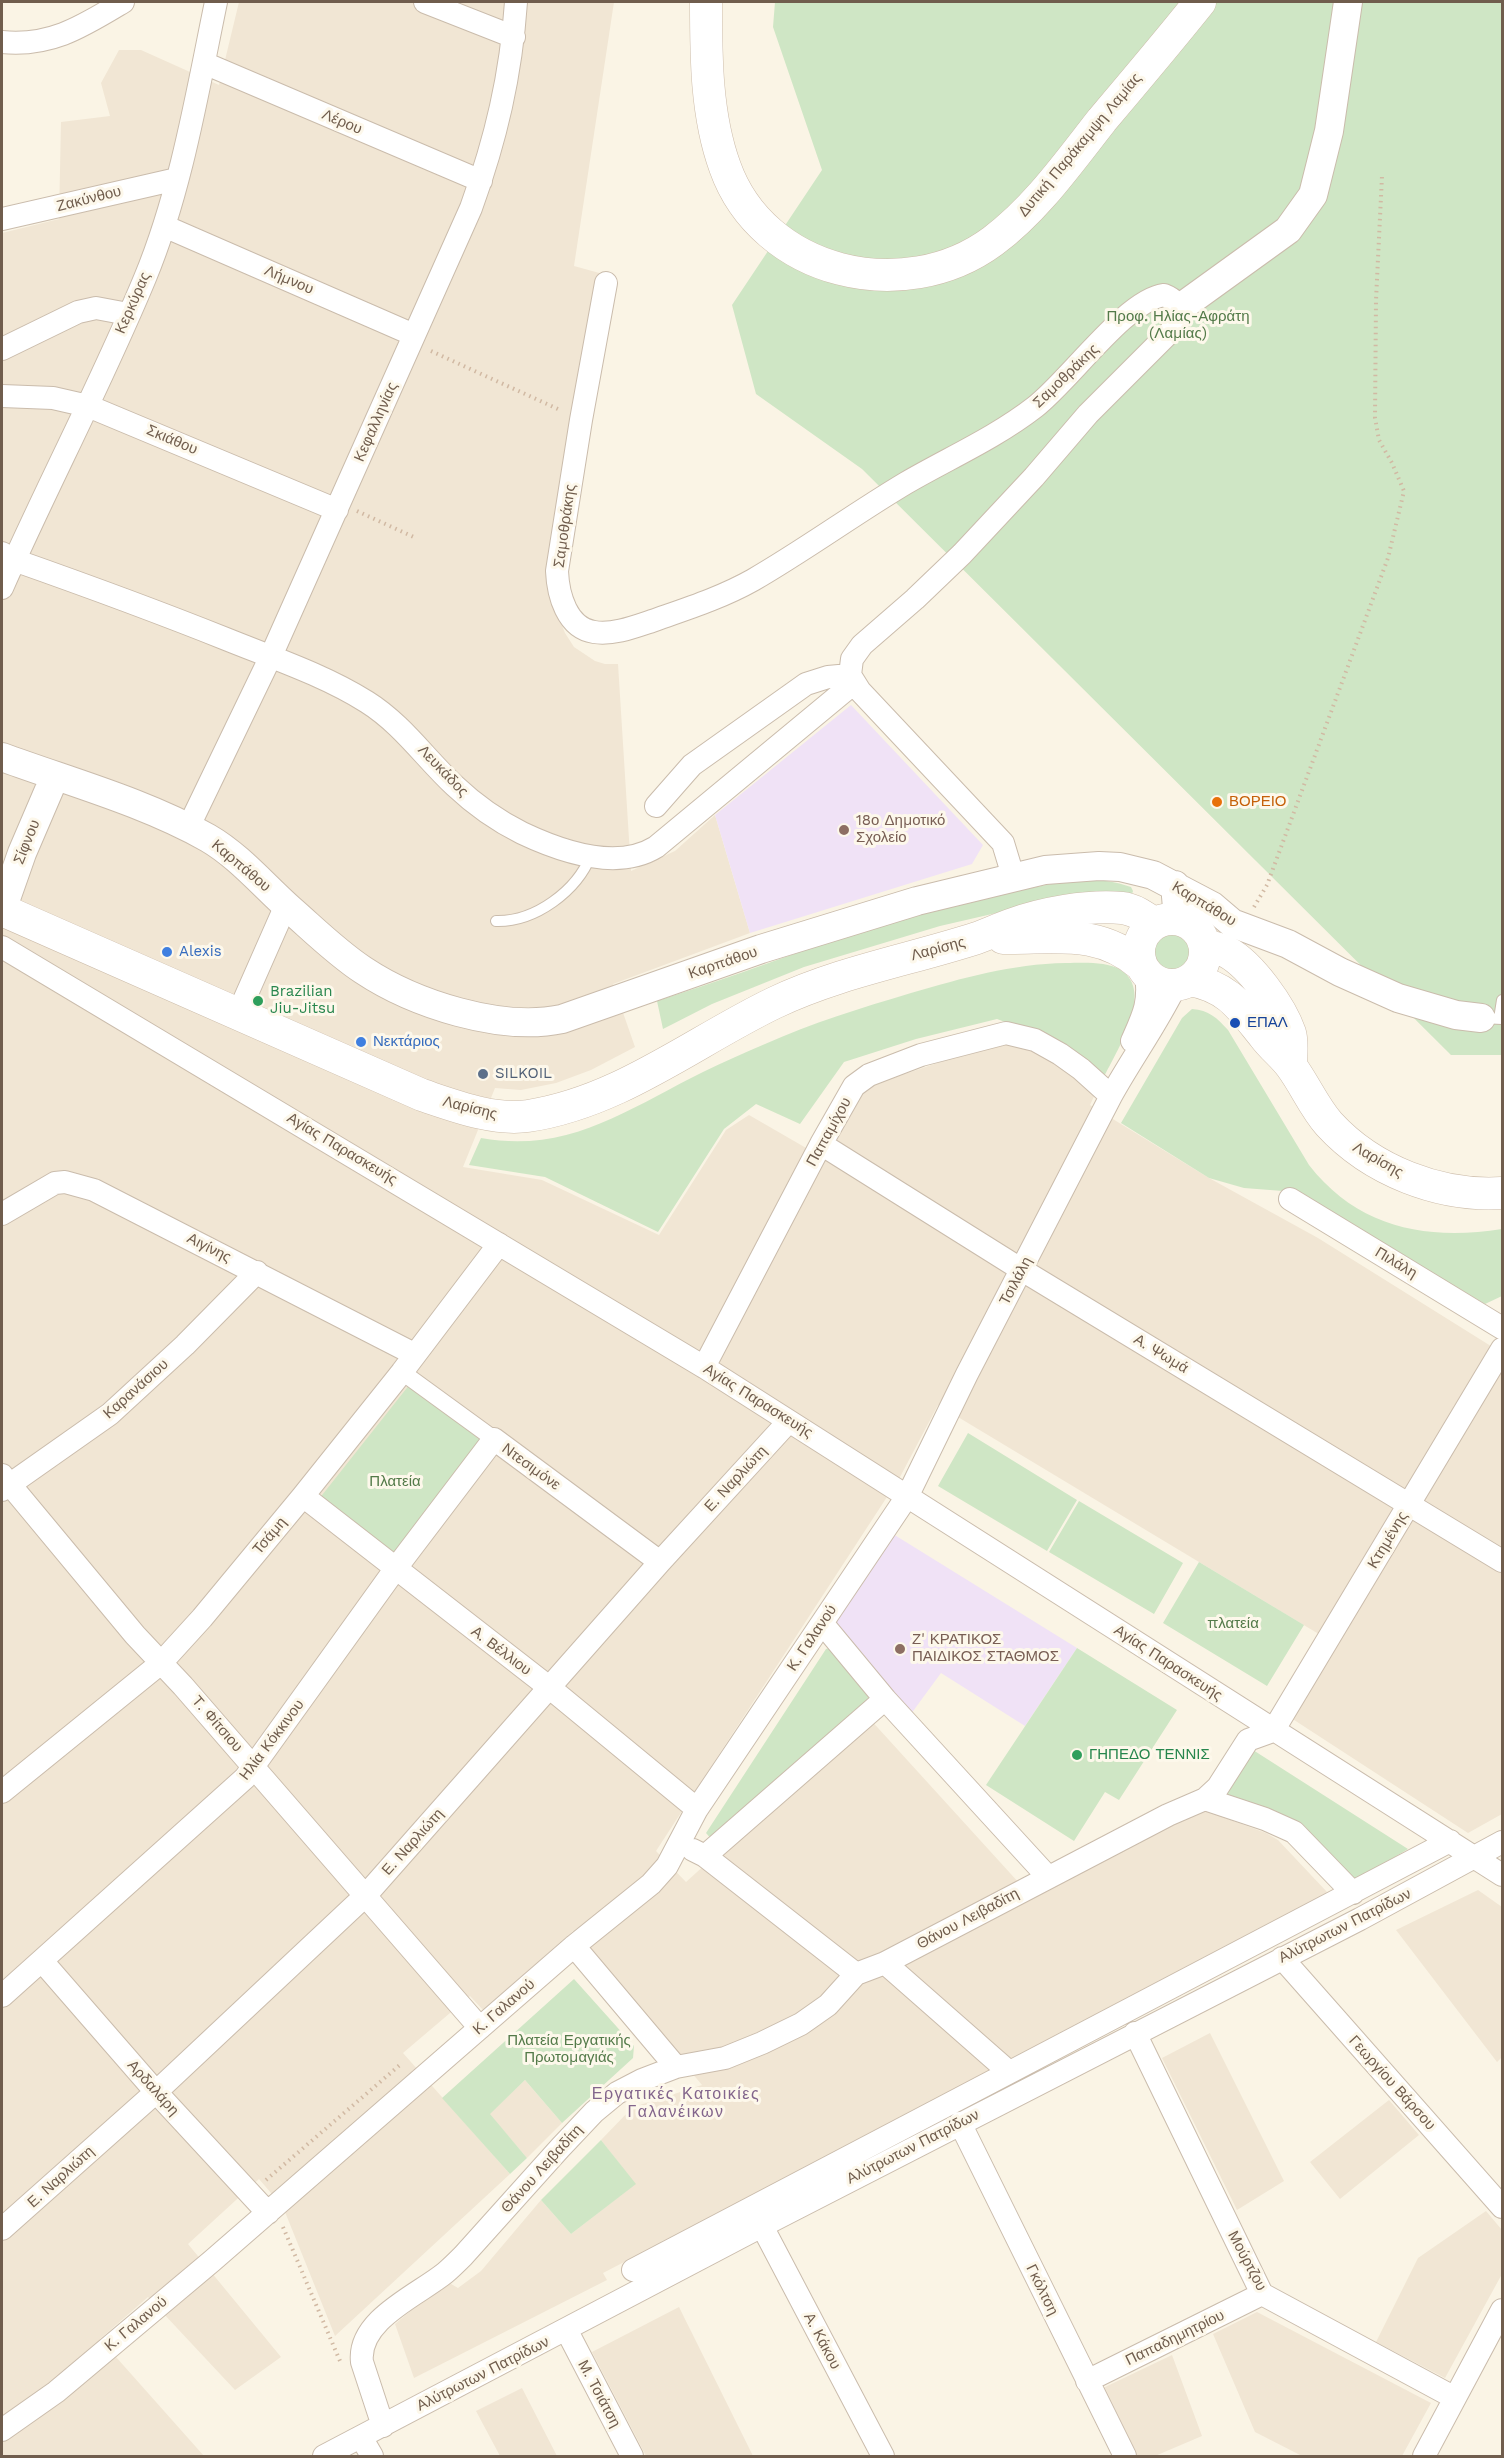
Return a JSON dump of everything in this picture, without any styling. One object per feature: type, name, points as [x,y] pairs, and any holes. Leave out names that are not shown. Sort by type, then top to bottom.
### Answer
[{"type":"main road","name":"Δυτική Παράκαμψη Λαμίας","points":[[706,2],[706,53],[711,104],[722,159],[732,184],[759,223],[792,249],[835,267],[878,277],[937,270],[959,261],[992,242],[1061,172],[1200,2]]},
{"type":"main road","name":"Λαρίσης","points":[[2,910],[422,1095],[502,1116],[528,1116],[587,1100],[624,1086],[737,1022],[807,989],[869,968],[978,938],[1040,916],[1083,910],[1124,908],[1184,930],[1228,952],[1250,972],[1281,1012],[1290,1035],[1291,1065]]},
{"type":"main road","points":[[1184,930],[1203,965],[1183,982],[1160,983],[1144,969],[1138,953],[1140,942],[1146,931],[1184,930]]},
{"type":"main road","name":"Λαρίσης","points":[[978,938],[1081,938],[1113,945],[1144,969]]},
{"type":"main road","name":"Λαρίσης","points":[[1183,982],[1209,983],[1230,996],[1249,1015],[1276,1052],[1291,1065],[1328,1123],[1363,1154],[1407,1177],[1437,1187],[1478,1194],[1503,1193]]},
{"type":"street","points":[[2,42],[30,42],[54,38],[79,28],[123,2]]},
{"type":"street","name":"Κερκύρας","points":[[2,588],[8,557],[88,406],[145,278],[164,226],[204,63],[216,2]]},
{"type":"street","points":[[425,2],[514,38]]},
{"type":"street","name":"Κεφαλληνίας","points":[[188,828],[271,656],[339,507],[481,181],[506,90],[514,38],[516,2]]},
{"type":"street","points":[[852,679],[852,659],[861,645],[915,599],[962,554],[1034,477],[1088,414],[1170,332],[1179,318],[1180,308],[1288,230],[1313,195],[1329,131],[1348,2]]},
{"type":"street","name":"Λέρου","points":[[204,63],[481,181]]},
{"type":"street","name":"Ζακύνθου","points":[[2,219],[177,178]]},
{"type":"street","name":"Λήμνου","points":[[164,226],[413,339]]},
{"type":"street","name":"Σαμοθράκης","points":[[606,283],[557,571],[558,589],[562,602],[581,627],[592,632],[604,633],[635,627],[675,614],[724,595],[752,580],[897,489],[983,442],[1022,417],[1065,380],[1122,321],[1150,299],[1164,295],[1173,298],[1180,308]]},
{"type":"street","points":[[2,349],[78,312],[96,308],[128,314]]},
{"type":"street","name":"Σκιάθου","points":[[2,396],[53,398],[88,406],[339,507]]},
{"type":"street","name":"Λευκάδος","points":[[8,557],[142,605],[271,656],[344,689],[374,706],[410,737],[454,785],[494,816],[543,841],[591,855],[626,857],[639,855],[656,847],[852,679]]},
{"type":"street","points":[[656,806],[692,765],[806,684],[828,677],[852,679],[1003,843],[1013,876]]},
{"type":"street","name":"Καρπάθου","points":[[2,757],[132,804],[188,828],[228,853],[362,969],[390,985],[450,1009],[498,1020],[535,1023],[580,1013],[761,949],[916,901],[1013,876],[1062,868],[1099,866],[1154,875],[1212,906],[1232,923],[1288,944],[1340,972],[1398,998],[1456,1015],[1494,1019]]},
{"type":"street","name":"Σίφνου","points":[[2,910],[22,853],[55,776]]},
{"type":"street","points":[[1175,885],[1184,930],[1232,923]]},
{"type":"street","points":[[238,1014],[286,905]]},
{"type":"street","name":"Αγίας Παρασκευής","points":[[2,947],[704,1367],[908,1495],[1273,1731],[1503,1875]]},
{"type":"street","points":[[1127,1068],[1128,1051],[1148,1000],[1144,969]]},
{"type":"street","points":[[1127,1068],[1183,982]]},
{"type":"street","name":"Παπαμίχου","points":[[704,1367],[821,1144],[854,1086],[869,1076],[921,1055],[994,1035],[1020,1035],[1035,1040],[1081,1069],[1112,1096]]},
{"type":"street","name":"Τσιλάλη","points":[[908,1495],[967,1374],[1127,1068]]},
{"type":"street","name":"Α. Ψωμά","points":[[821,1144],[1022,1270],[1503,1561]]},
{"type":"street","name":"Αιγίνης","points":[[2,1214],[48,1186],[65,1182],[94,1190],[258,1272],[408,1363]]},
{"type":"street","name":"Πιλάλη","points":[[1290,1198],[1503,1328]]},
{"type":"street","name":"Τσάμη","points":[[4,1783],[161,1663],[202,1618],[303,1496],[499,1244]]},
{"type":"street","name":"Καρανάσιου","points":[[4,1483],[110,1414],[185,1345],[258,1272]]},
{"type":"street","name":"Κτημένης","points":[[1273,1731],[1503,1349]]},
{"type":"street","name":"Ντεσιμόνε","points":[[408,1363],[494,1440],[660,1562]]},
{"type":"street","name":"Ε. Ναρλιώτη","points":[[2,2229],[156,2092],[366,1895],[660,1562],[789,1421]]},
{"type":"street","name":"Ηλία Κόκκινου","points":[[2,1996],[245,1778],[396,1568],[494,1440]]},
{"type":"street","name":"Τ. Φίτσιου","points":[[4,1483],[480,2028]]},
{"type":"street","name":"Κ. Γαλανού","points":[[2,2430],[56,2392],[271,2210],[574,1946],[651,1884],[667,1866],[697,1809],[908,1495]]},
{"type":"street","name":"Α. Βέλλιου","points":[[303,1496],[550,1688],[697,1809]]},
{"type":"street","points":[[822,1623],[885,1699],[1048,1876]]},
{"type":"street","points":[[705,1856],[885,1699]]},
{"type":"street","name":"Θάνου Λειβαδίτη","points":[[383,2426],[364,2373],[361,2352],[363,2344],[378,2323],[463,2256],[560,2148],[616,2093],[676,2067],[725,2058],[801,2024],[828,2005],[856,1974],[885,1963],[1048,1876],[1168,1815],[1205,1799],[1218,1787],[1248,1740],[1273,1731]]},
{"type":"street","points":[[1205,1799],[1266,1819],[1294,1832],[1353,1893]]},
{"type":"street","points":[[633,2270],[1450,1841]]},
{"type":"street","name":"Αλύτρωτων Πατρίδων","points":[[324,2457],[366,2447],[383,2426],[567,2331],[762,2226],[1503,1842]]},
{"type":"street","points":[[680,1843],[705,1856],[856,1974]]},
{"type":"street","points":[[574,1946],[676,2067]]},
{"type":"street","name":"Γεωργίου Βάρσου","points":[[1282,1958],[1503,2206]]},
{"type":"street","name":"Αρδαλάρη","points":[[42,1961],[156,2092],[271,2210]]},
{"type":"street","points":[[885,1963],[1009,2072]]},
{"type":"street","name":"Μούρτζου","points":[[1135,2033],[1262,2294],[1455,2398]]},
{"type":"street","name":"Γκόλτση","points":[[960,2123],[1125,2457]]},
{"type":"street","name":"Α. Κάκου","points":[[762,2226],[883,2457]]},
{"type":"street","name":"Παπαδημητρίου","points":[[1087,2381],[1262,2294]]},
{"type":"street","points":[[1424,2457],[1503,2310]]},
{"type":"street","name":"Μ. Τσιάτση","points":[[567,2331],[633,2457]]},
{"type":"lane","points":[[496,921],[516,920],[546,905],[580,877],[591,855]]},
{"type":"lane","points":[[1494,1019],[1503,1000]]},
{"type":"path","points":[[1232,923],[1257,905],[1267,885],[1388,558],[1404,491],[1379,440],[1375,418],[1376,300],[1382,176]]},
{"type":"path","points":[[413,339],[581,420]]},
{"type":"path","points":[[339,507],[416,538]]},
{"type":"path","points":[[343,2368],[271,2210],[258,2187],[402,2063]]},
{"type":"shaded area","points":[[239,2],[614,2],[574,266],[603,274],[556,611],[574,647],[595,661],[618,664],[631,871],[675,851],[715,815],[750,933],[613,984],[635,1047],[591,1070],[556,1083],[521,1090],[495,1088],[463,1167],[542,1180],[659,1235],[726,1130],[749,1115],[820,1156],[857,1090],[1012,1038],[1022,1040],[1097,1090],[1090,1105],[1209,1178],[1318,1238],[1502,1353],[1502,1814],[1468,1833],[1288,1716],[1332,1642],[938,1405],[900,1477],[656,1851],[686,1882],[868,1717],[1030,1895],[1193,1811],[1209,1812],[1266,1833],[1278,1840],[1327,1892],[1319,1901],[603,2273],[607,2280],[414,2378],[395,2324],[446,2281],[458,2288],[481,2271],[541,2200],[571,2234],[635,2184],[601,2140],[629,2111],[640,2105],[702,2085],[573,1931],[483,2010],[470,1996],[403,2053],[510,2174],[335,2336],[283,2207],[259,2179],[188,2244],[281,2357],[235,2390],[148,2297],[100,2339],[204,2456],[2,2456],[2,233],[59,219],[61,122],[110,116],[101,83],[119,50],[141,50],[219,85]]},
{"type":"shaded area","name":"18ο Δημοτικό Σχολείο","points":[[851,705],[983,845],[972,864],[750,933],[715,815]]},
{"type":"shaded area","name":"Ζ' ΚΡΑΤΙΚΟΣ ΠΑΙΔΙΚΟΣ ΣΤΑΘΜΟΣ","points":[[893,1534],[1077,1648],[1025,1726],[941,1673],[908,1718],[823,1626]]},
{"type":"shaded area","points":[[1478,1890],[1502,1907],[1502,2057],[1497,2062],[1396,1930]]},
{"type":"shaded area","points":[[1210,2033],[1284,2181],[1237,2210],[1162,2058]]},
{"type":"shaded area","points":[[525,2080],[562,2123],[527,2158],[489,2114]]},
{"type":"shaded area","points":[[1389,2100],[1419,2135],[1340,2199],[1310,2162]]},
{"type":"shaded area","points":[[1486,2211],[1502,2230],[1502,2274],[1445,2378],[1376,2342],[1418,2258]]},
{"type":"shaded area","points":[[679,2307],[753,2456],[646,2456],[592,2352]]},
{"type":"shaded area","points":[[1257,2312],[1431,2403],[1402,2456],[1302,2456],[1255,2432],[1213,2334]]},
{"type":"shaded area","points":[[1172,2355],[1202,2436],[1155,2456],[1137,2456],[1103,2388]]},
{"type":"shaded area","points":[[522,2388],[557,2456],[500,2456],[476,2411]]},
{"type":"green space","name":"Προφ. Ηλίας-Αφράτη (Λαμίας)","points":[[775,2],[1502,2],[1502,1055],[1451,1055],[862,469],[756,394],[732,305],[822,170],[773,27]]},
{"type":"green space","points":[[1071,880],[1109,881],[1131,887],[1133,891],[1132,894],[1044,902],[940,926],[804,967],[712,1004],[663,1029],[657,1001],[886,924],[978,900]]},
{"type":"green space","points":[[1172,927],[1181,929],[1192,938],[1197,952],[1195,961],[1186,972],[1172,977],[1163,975],[1152,966],[1147,952],[1149,943],[1158,932]]},
{"type":"green space","points":[[1066,963],[1108,965],[1121,970],[1131,980],[1134,1007],[1130,1022],[1104,1077],[1052,1040],[997,1019],[916,1039],[844,1062],[800,1124],[756,1104],[724,1129],[658,1232],[545,1177],[469,1165],[481,1138],[513,1141],[542,1140],[597,1125],[726,1061],[837,1016],[949,982],[987,973],[1026,966]]},
{"type":"green space","points":[[1192,1009],[1212,1015],[1228,1030],[1309,1165],[1328,1186],[1349,1203],[1372,1216],[1421,1231],[1447,1233],[1502,1229],[1502,1296],[1485,1304],[1296,1192],[1244,1188],[1209,1178],[1121,1123],[1182,1018]]},
{"type":"green space","name":"Πλατεία","points":[[410,1384],[485,1444],[396,1559],[319,1499]]},
{"type":"green space","points":[[968,1433],[1077,1500],[1047,1551],[938,1486]]},
{"type":"green space","points":[[1079,1501],[1183,1563],[1154,1614],[1049,1552]]},
{"type":"green space","name":"πλατεία","points":[[1199,1562],[1304,1625],[1267,1686],[1163,1623]]},
{"type":"green space","points":[[833,1647],[869,1688],[867,1706],[713,1841],[706,1833],[826,1649]]},
{"type":"green space","name":"ΓΗΠΕΔΟ ΤΕΝΝΙΣ","points":[[1077,1648],[1177,1710],[1119,1800],[1105,1792],[1074,1841],[986,1785]]},
{"type":"green space","points":[[1253,1750],[1408,1849],[1352,1883],[1222,1794]]},
{"type":"green space","name":"Πλατεία Εργατικής Πρωτομαγιάς","points":[[574,1979],[634,2046],[633,2058],[562,2123],[525,2080],[490,2114],[527,2158],[510,2174],[442,2098]]},
{"type":"green space","points":[[601,2140],[636,2184],[571,2234],[541,2200]]},
{"type":"place","name":"ΒΟΡΕΙΟ","points":[[1217,802]]},
{"type":"place","name":"18ο Δημοτικό Σχολείο","points":[[844,830]]},
{"type":"place","name":"Alexis","points":[[167,952]]},
{"type":"place","name":"Brazilian Jiu-Jitsu","points":[[258,1001]]},
{"type":"place","name":"ΕΠΑΛ","points":[[1235,1023]]},
{"type":"place","name":"Νεκτάριος","points":[[361,1042]]},
{"type":"place","name":"SILKOIL","points":[[483,1074]]},
{"type":"place","name":"Ζ' ΚΡΑΤΙΚΟΣ ΠΑΙΔΙΚΟΣ ΣΤΑΘΜΟΣ","points":[[900,1649]]},
{"type":"place","name":"ΓΗΠΕΔΟ ΤΕΝΝΙΣ","points":[[1077,1755]]},
{"type":"district","name":"Εργατικές Κατοικίες Γαλανέικων","points":[[676,2103]]}]
